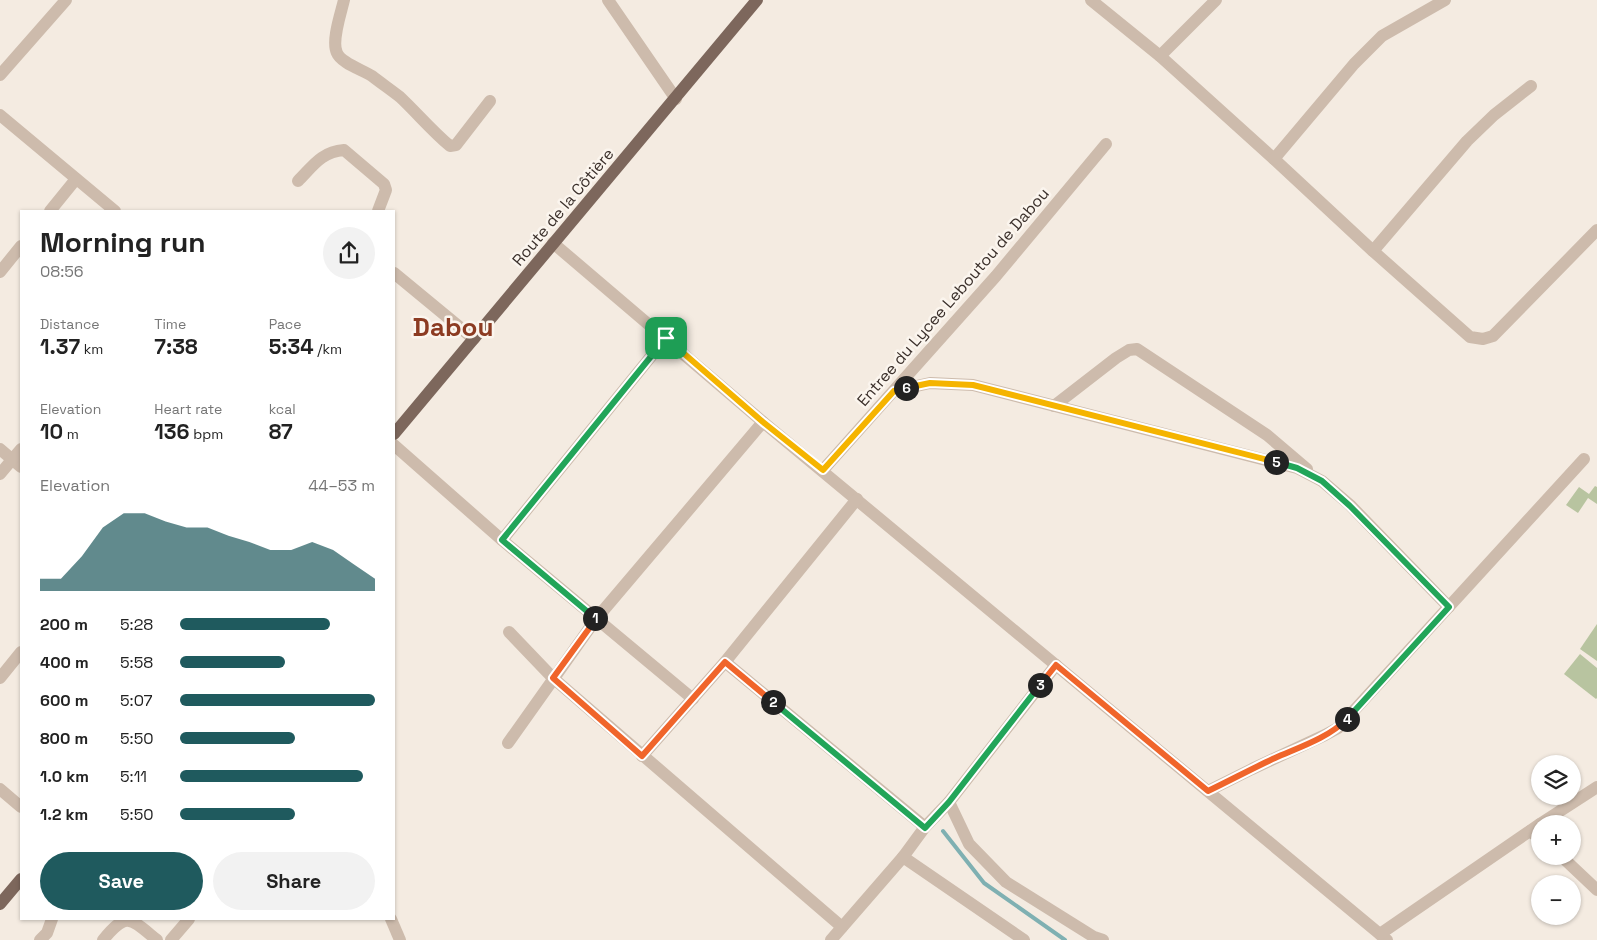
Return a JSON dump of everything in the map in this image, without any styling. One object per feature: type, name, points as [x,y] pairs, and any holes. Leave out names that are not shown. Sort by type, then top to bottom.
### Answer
[{"type":"main road","name":"Route de la Côtière","points":[[395,433],[757,0]]},
{"type":"main road","points":[[0,904],[20,880]]},
{"type":"street","points":[[0,74],[66,0]]},
{"type":"street","points":[[344,0],[335,43],[336,53],[342,61],[364,71],[399,96],[450,146],[456,145],[490,101]]},
{"type":"street","points":[[608,0],[676,99]]},
{"type":"street","points":[[1091,0],[1160,56],[1470,337],[1483,339],[1492,336],[1502,328],[1597,230]]},
{"type":"street","points":[[1160,56],[1216,0]]},
{"type":"street","points":[[1274,159],[1354,64],[1382,36],[1445,0]]},
{"type":"street","points":[[1373,251],[1467,141],[1494,115],[1531,86]]},
{"type":"street","points":[[0,115],[114,210]]},
{"type":"street","name":"Entree du Lycee Leboutou de Dabou","points":[[823,470],[996,276],[1106,144]]},
{"type":"street","points":[[298,181],[321,157],[334,151],[344,150],[384,184],[386,190],[378,210]]},
{"type":"street","points":[[51,210],[76,179]]},
{"type":"street","points":[[553,243],[763,422],[1384,937],[1531,834]]},
{"type":"street","points":[[0,272],[20,247]]},
{"type":"street","points":[[395,274],[474,339]]},
{"type":"street","points":[[502,540],[666,338]]},
{"type":"street","points":[[1054,406],[1116,358],[1129,350],[1137,349],[1267,435],[1350,506],[1449,607]]},
{"type":"street","points":[[894,391],[930,383],[973,385],[1274,461],[1297,468],[1322,481]]},
{"type":"street","points":[[508,743],[596,619],[763,422]]},
{"type":"street","points":[[395,446],[502,540],[693,699]]},
{"type":"street","points":[[0,449],[17,463],[0,474]]},
{"type":"street","points":[[1208,791],[1338,728],[1584,459]]},
{"type":"street","points":[[642,756],[725,662],[857,499]]},
{"type":"street","points":[[509,632],[553,678],[842,927]]},
{"type":"street","points":[[0,678],[20,653]]},
{"type":"street","points":[[725,662],[925,828]]},
{"type":"street","points":[[832,940],[949,802],[1056,665]]},
{"type":"street","points":[[1558,815],[1597,787]]},
{"type":"street","points":[[0,789],[20,806]]},
{"type":"street","points":[[949,802],[969,844],[1006,882],[1094,937],[1103,940]]},
{"type":"street","points":[[903,857],[1024,940]]},
{"type":"street","points":[[1571,865],[1597,890]]},
{"type":"street","points":[[40,940],[47,933],[52,920]]},
{"type":"street","points":[[103,940],[118,923],[127,920],[136,922],[157,940]]},
{"type":"street","points":[[171,940],[188,920]]},
{"type":"street","points":[[391,920],[400,940]]},
{"type":"green space","points":[[1595,486],[1597,487],[1597,504],[1588,498],[1578,513],[1566,505],[1579,487],[1589,494]]},
{"type":"green space","points":[[1597,624],[1597,661],[1580,649]]},
{"type":"green space","points":[[1580,654],[1597,668],[1596,699],[1564,674]]},
{"type":"waterway","points":[[943,831],[984,883],[1065,940]]},
{"type":"district","name":"Dabou","points":[[453,327]]},
{"type":"route","points":[[666,338],[763,422],[823,470],[894,391],[930,383],[973,385],[1297,468],[1322,481],[1350,506],[1449,607],[1338,728],[1208,791],[1056,665],[949,802],[925,828],[725,662],[642,756],[553,678],[596,619],[502,540],[666,338]]}]
